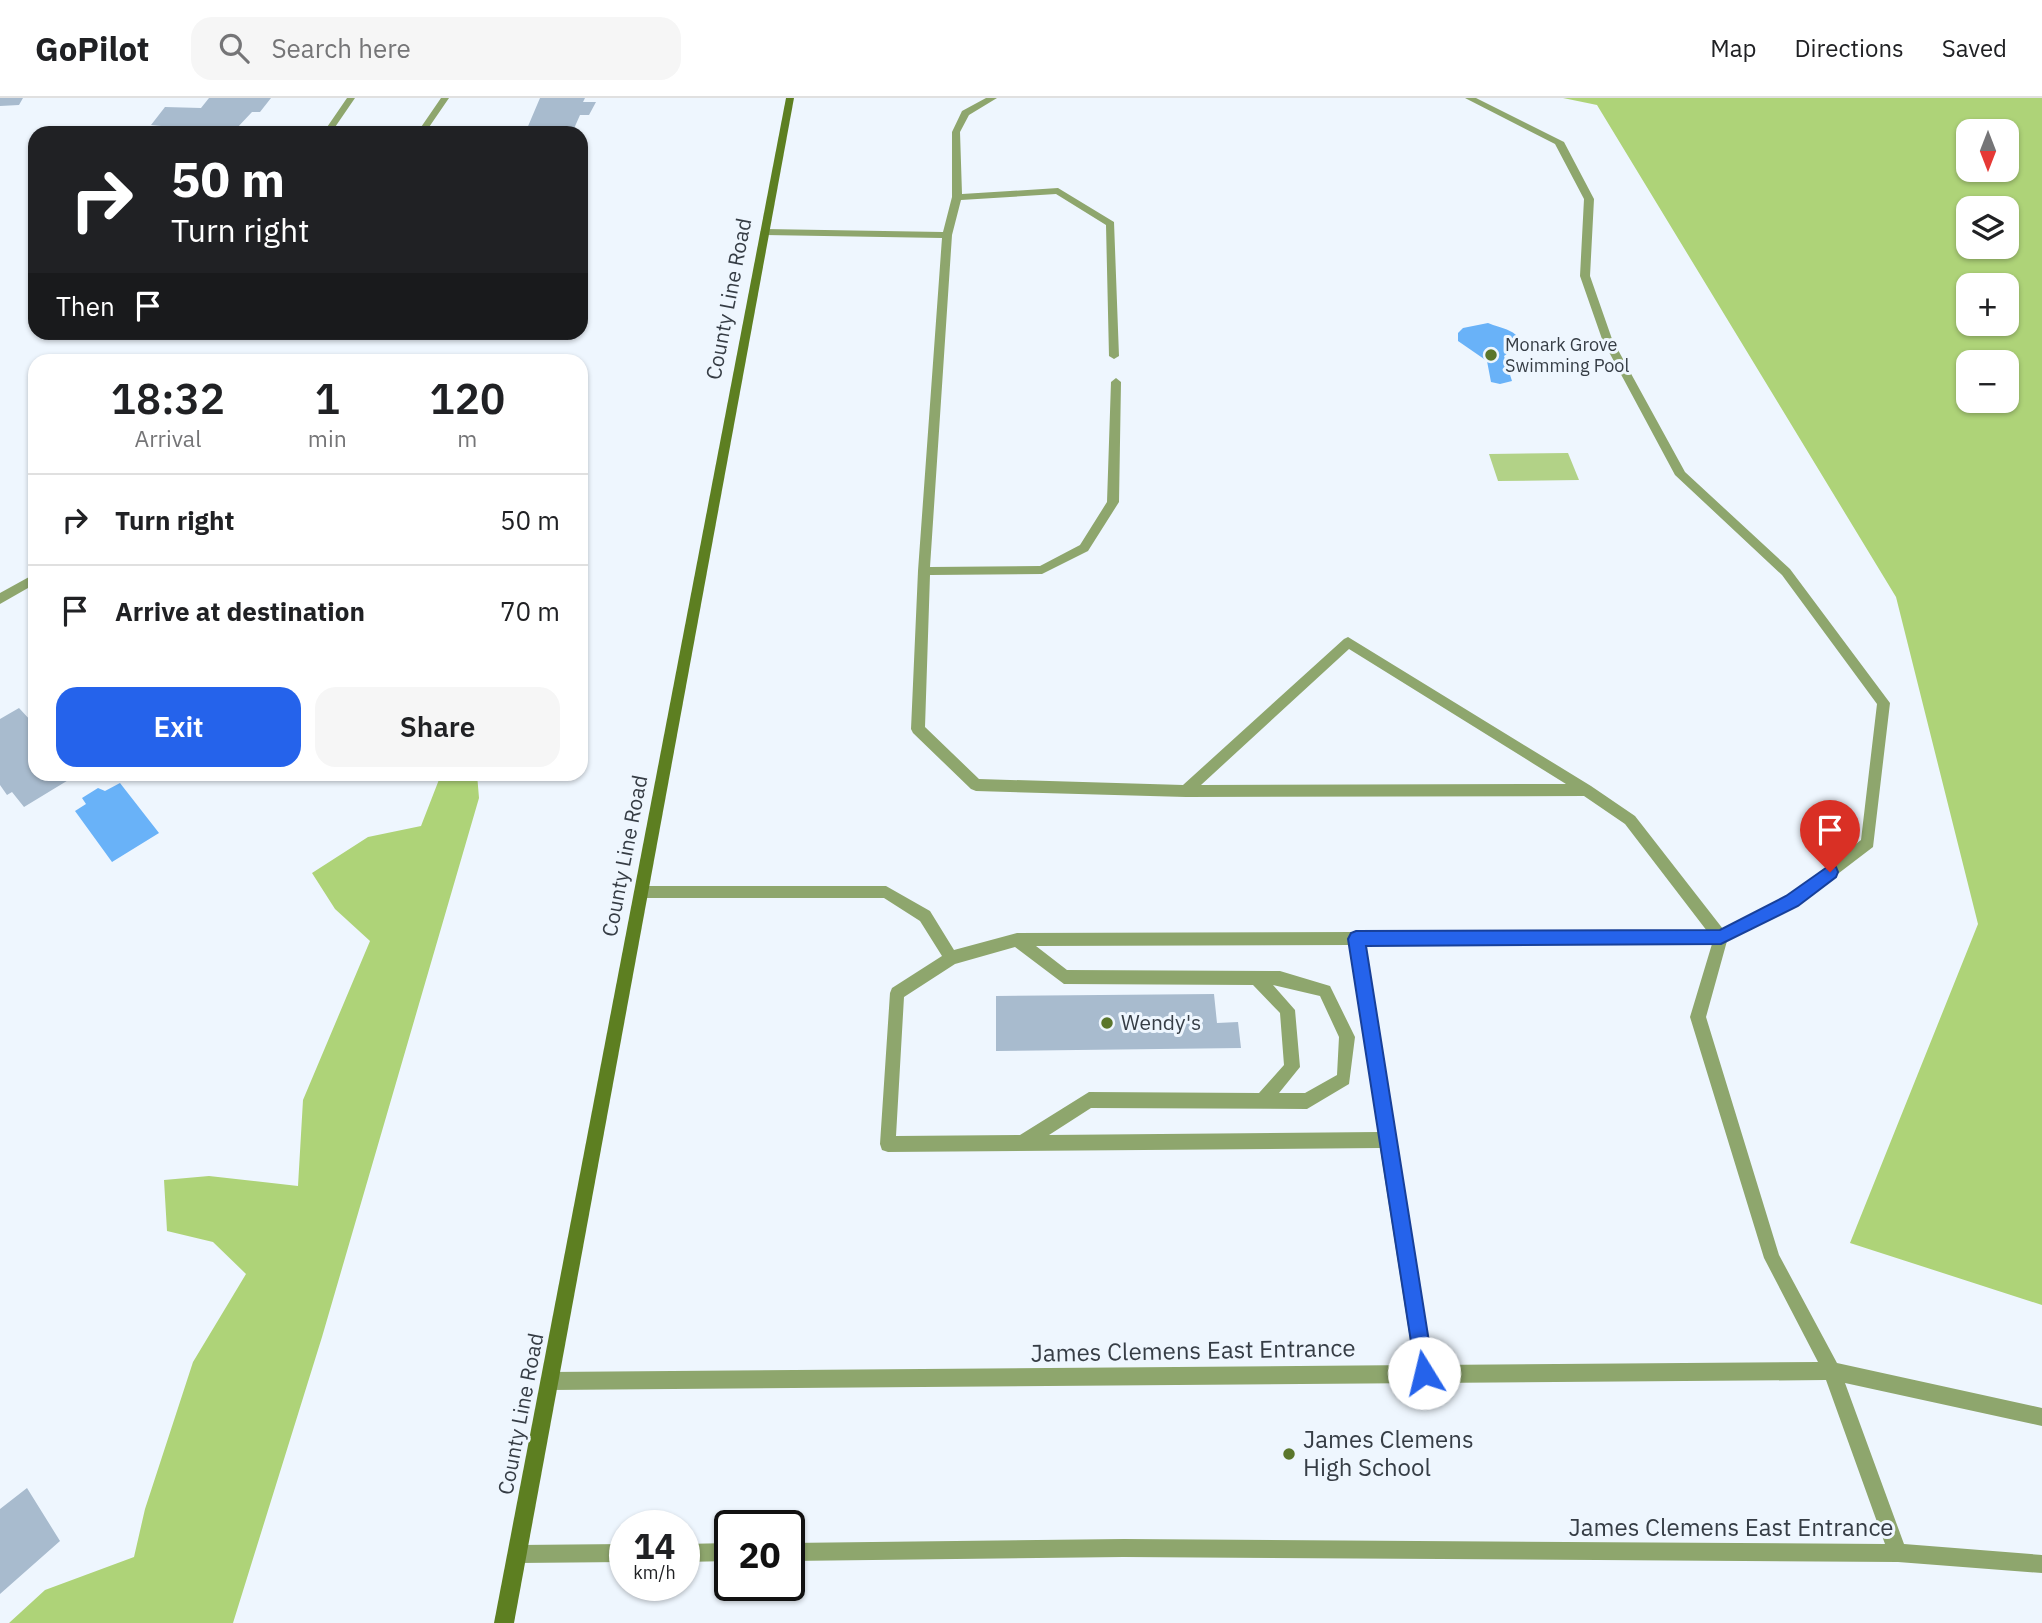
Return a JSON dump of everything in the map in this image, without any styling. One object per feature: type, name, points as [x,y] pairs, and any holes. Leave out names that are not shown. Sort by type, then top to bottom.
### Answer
[{"type":"main road","name":"County Line Road","points":[[504,1623],[790,98]]},
{"type":"street","points":[[332,126],[351,98]]},
{"type":"street","points":[[426,126],[444,98]]},
{"type":"street","points":[[993,98],[965,113],[957,132],[957,197],[947,235],[924,571],[918,729],[976,785],[1186,791],[1586,790]]},
{"type":"street","points":[[1387,1140],[888,1144],[897,993],[950,958],[1017,940],[1721,937],[1792,901],[1868,843],[1884,703],[1786,572],[1681,474],[1607,339],[1585,276],[1589,199],[1559,142],[1469,98]]},
{"type":"street","points":[[957,197],[1058,191],[1111,224],[1114,356]]},
{"type":"street","points":[[765,232],[947,235]]},
{"type":"street","points":[[924,571],[1042,570],[1084,548],[1113,502],[1116,382]]},
{"type":"street","points":[[0,599],[28,583]]},
{"type":"street","points":[[1186,791],[1348,642],[1630,820],[1721,937]]},
{"type":"street","points":[[642,892],[886,892],[925,916],[950,958]]},
{"type":"street","points":[[1721,937],[1699,1017],[1772,1258],[1832,1371],[1898,1553]]},
{"type":"street","points":[[1356,939],[1424,1373]]},
{"type":"street","points":[[1017,940],[1064,977],[1280,978],[1325,991],[1346,1037],[1344,1079],[1307,1101],[1089,1100],[1022,1143]]},
{"type":"street","points":[[1257,978],[1287,1010],[1292,1067],[1262,1101]]},
{"type":"street","name":"James Clemens East Entrance","points":[[550,1381],[1832,1371],[2042,1417]]},
{"type":"street","name":"James Clemens East Entrance","points":[[805,1552],[1124,1548],[1898,1553],[2042,1564]]},
{"type":"street","points":[[518,1554],[609,1553]]},
{"type":"green space","points":[[1563,98],[2042,98],[2042,1305],[1850,1243],[1978,924],[1896,597],[1597,105]]},
{"type":"green space","points":[[1568,453],[1579,480],[1498,481],[1489,454]]},
{"type":"green space","points":[[438,781],[478,781],[479,798],[322,1337],[233,1623],[9,1623],[45,1590],[134,1557],[145,1509],[193,1362],[246,1274],[213,1242],[167,1231],[164,1180],[209,1176],[298,1186],[303,1100],[370,941],[335,909],[312,873],[368,837],[421,826]]},
{"type":"water","name":"Monark Grove Swimming Pool","points":[[1488,323],[1511,331],[1522,342],[1504,356],[1512,381],[1500,384],[1491,382],[1487,361],[1458,341],[1458,333],[1463,328]]},
{"type":"water","points":[[120,783],[159,833],[112,862],[75,811],[86,804],[82,798],[98,788],[105,791]]},
{"type":"building","points":[[0,98],[23,98],[19,105],[0,106]]},
{"type":"building","points":[[209,98],[271,98],[260,112],[252,112],[239,126],[151,125],[165,107],[201,108]]},
{"type":"building","points":[[540,98],[585,98],[583,102],[596,102],[589,115],[580,115],[575,126],[528,126]]},
{"type":"building","points":[[19,708],[28,718],[28,781],[67,781],[24,807],[12,792],[7,795],[0,785],[0,719]]},
{"type":"building","name":"Wendy's","points":[[1214,994],[1217,1023],[1238,1022],[1241,1048],[996,1051],[996,996]]},
{"type":"building","points":[[27,1488],[60,1541],[0,1594],[0,1509]]},
{"type":"place","name":"Monark Grove Swimming Pool","points":[[1491,355]]},
{"type":"place","name":"Wendy's","points":[[1107,1023]]},
{"type":"place","name":"James Clemens High School","points":[[1289,1454]]},
{"type":"route","points":[[1424,1373],[1356,939],[1721,937],[1792,901],[1830,872]]}]
